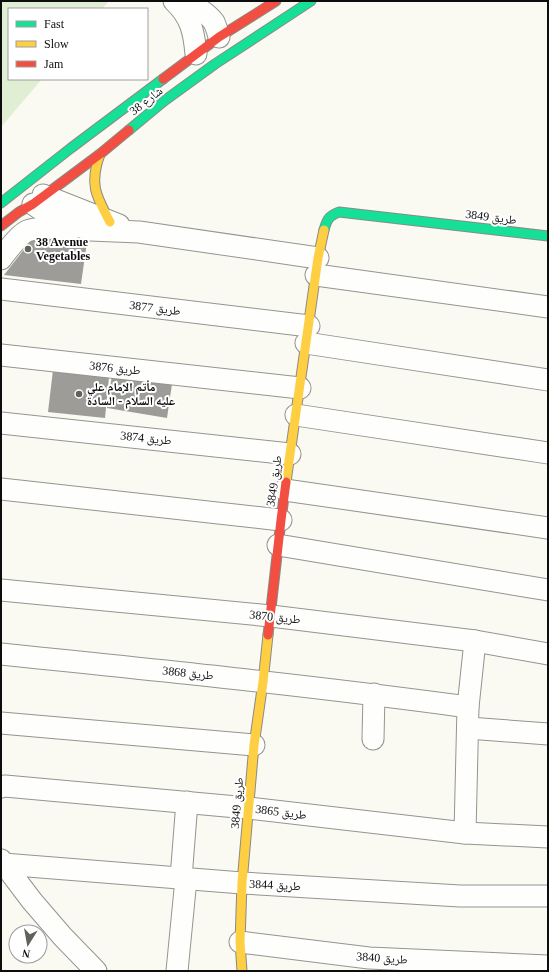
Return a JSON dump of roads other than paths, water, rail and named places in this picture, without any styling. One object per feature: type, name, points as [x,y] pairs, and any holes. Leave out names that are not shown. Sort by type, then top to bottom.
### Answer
[{"type":"street","points":[[174,1],[182,8],[190,22],[195,38],[196,54]]},
{"type":"street","points":[[183,1],[202,11],[213,22],[219,37],[215,64]]},
{"type":"street","name":"شارع 38","points":[[1,203],[31,178],[219,37],[276,1]]},
{"type":"street","name":"شارع 38","points":[[1,226],[19,212],[34,197],[100,154],[164,102],[215,64],[311,1]]},
{"type":"street","points":[[100,154],[97,162],[95,188],[110,222]]},
{"type":"street","points":[[34,197],[139,232],[317,266],[548,307]]},
{"type":"street","points":[[34,197],[46,213],[53,217],[90,230]]},
{"type":"street","name":"طريق 3849","points":[[242,971],[240,942],[242,883],[254,746],[271,616],[285,490],[317,266],[326,222],[331,215],[339,212],[548,236]]},
{"type":"street","points":[[1,259],[26,231],[41,229],[139,232]]},
{"type":"street","name":"طريق 3877","points":[[1,289],[307,335],[548,380]]},
{"type":"street","name":"طريق 3876","points":[[1,355],[300,388]]},
{"type":"street","points":[[296,415],[548,453]]},
{"type":"street","name":"طريق 3874","points":[[1,423],[290,454]]},
{"type":"street","points":[[1,489],[281,520]]},
{"type":"street","points":[[285,490],[548,528]]},
{"type":"street","points":[[278,545],[548,590]]},
{"type":"street","name":"طريق 3870","points":[[1,590],[271,616],[475,641],[548,654]]},
{"type":"street","points":[[465,833],[468,707],[475,641]]},
{"type":"street","name":"طريق 3868","points":[[1,654],[374,694],[468,707]]},
{"type":"street","points":[[373,739],[374,694]]},
{"type":"street","points":[[1,723],[254,746]]},
{"type":"street","points":[[468,728],[548,734]]},
{"type":"street","name":"طريق 3865","points":[[1,787],[5,786],[248,808],[465,833],[548,837]]},
{"type":"street","points":[[177,971],[184,878],[187,802]]},
{"type":"street","points":[[2,862],[32,901],[63,937],[96,971]]},
{"type":"street","name":"طريق 3844","points":[[2,862],[242,883],[460,896],[548,896]]},
{"type":"street","name":"طريق 3840","points":[[240,942],[368,965],[476,967],[548,966]]},
{"type":"place","name":"38 Avenue Vegetables","points":[[28,249]]},
{"type":"place","name":"مأتم الإمام علي عليه السلام - السادة","points":[[79,394]]}]
